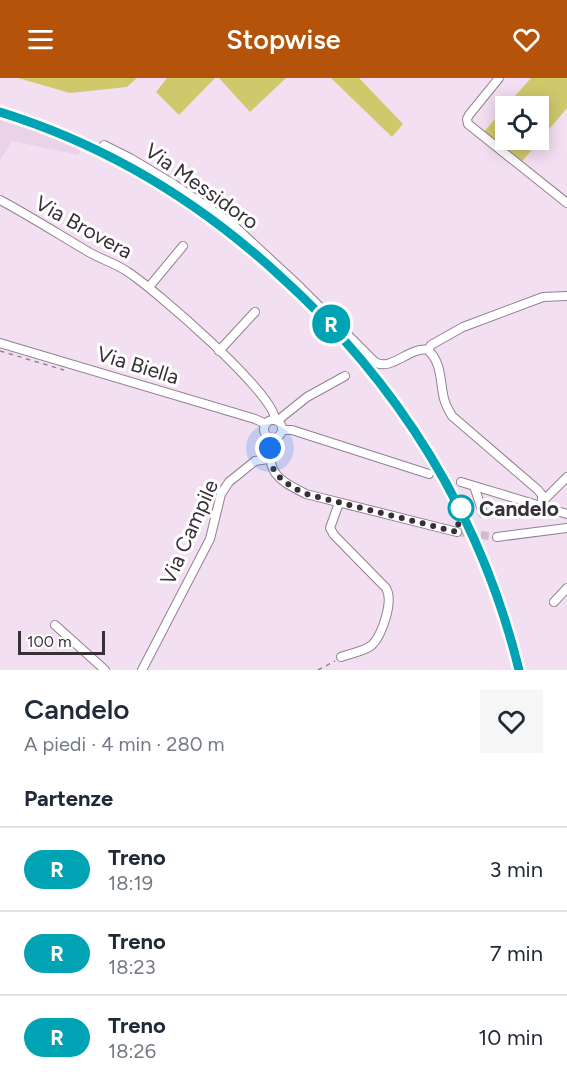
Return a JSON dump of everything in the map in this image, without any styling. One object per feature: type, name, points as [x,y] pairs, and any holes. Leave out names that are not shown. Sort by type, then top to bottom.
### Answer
[{"type":"street","points":[[499,78],[469,115],[468,124],[567,203]]},
{"type":"street","name":"Via Messidoro","points":[[104,145],[175,185],[231,224],[380,365],[416,350],[428,350],[431,345],[463,327],[543,297],[567,296]]},
{"type":"street","name":"Via Brovera","points":[[0,200],[87,252],[118,266],[149,287],[219,351],[265,399],[276,421]]},
{"type":"street","points":[[149,287],[183,246]]},
{"type":"street","points":[[219,351],[255,312]]},
{"type":"street","name":"Via Biella","points":[[0,343],[266,424]]},
{"type":"street","points":[[428,350],[441,372],[443,395],[452,416],[532,484],[542,495],[541,503]]},
{"type":"street","points":[[271,438],[264,431],[266,424],[276,421],[307,397],[345,376]]},
{"type":"street","points":[[276,421],[281,425],[282,430]]},
{"type":"street","points":[[271,438],[277,437],[282,430]]},
{"type":"street","points":[[282,430],[292,430],[429,474]]},
{"type":"street","points":[[271,438],[268,459],[274,472],[294,488],[306,494],[339,503],[457,532]]},
{"type":"street","name":"Via Campile","points":[[142,670],[210,539],[221,494],[229,482],[255,461],[268,459]]},
{"type":"street","points":[[541,503],[567,477]]},
{"type":"street","points":[[461,483],[541,503],[567,514]]},
{"type":"street","points":[[474,486],[483,513]]},
{"type":"street","points":[[339,503],[330,528],[334,535],[386,588],[390,598],[379,635],[373,644],[341,657]]},
{"type":"street","points":[[497,537],[567,528]]},
{"type":"street","points":[[554,602],[567,588]]},
{"type":"street","points":[[55,624],[105,670]]},
{"type":"path","points":[[318,670],[341,657]]},
{"type":"shaded area","points":[[18,78],[137,78],[127,87],[70,93]]},
{"type":"shaded area","points":[[167,78],[215,78],[179,115],[156,92]]},
{"type":"shaded area","points":[[219,78],[286,78],[250,112]]},
{"type":"shaded area","points":[[331,78],[359,78],[403,124],[392,137]]},
{"type":"shaded area","points":[[531,78],[567,78],[567,108],[549,129],[549,96],[515,96]]},
{"type":"shaded area","points":[[495,119],[495,146],[481,135]]},
{"type":"shaded area","points":[[0,120],[81,147],[79,155],[12,141],[0,160]]},
{"type":"shaded area","points":[[500,150],[532,150],[519,165]]},
{"type":"tunnel","points":[[457,532],[497,537]]},
{"type":"railway","points":[[0,112],[76,140],[148,177],[246,245],[321,314],[397,405],[429,453],[482,557],[503,612],[520,670]]},
{"type":"train","name":"R","points":[[0,112],[99,150],[180,195],[248,247],[333,326],[391,395],[449,486],[489,570],[513,642],[519,670]]},
{"type":"place","name":"Candelo","points":[[461,508]]},
{"type":"route","points":[[270,448],[268,459],[274,472],[294,488],[306,494],[457,532],[461,508]]}]
